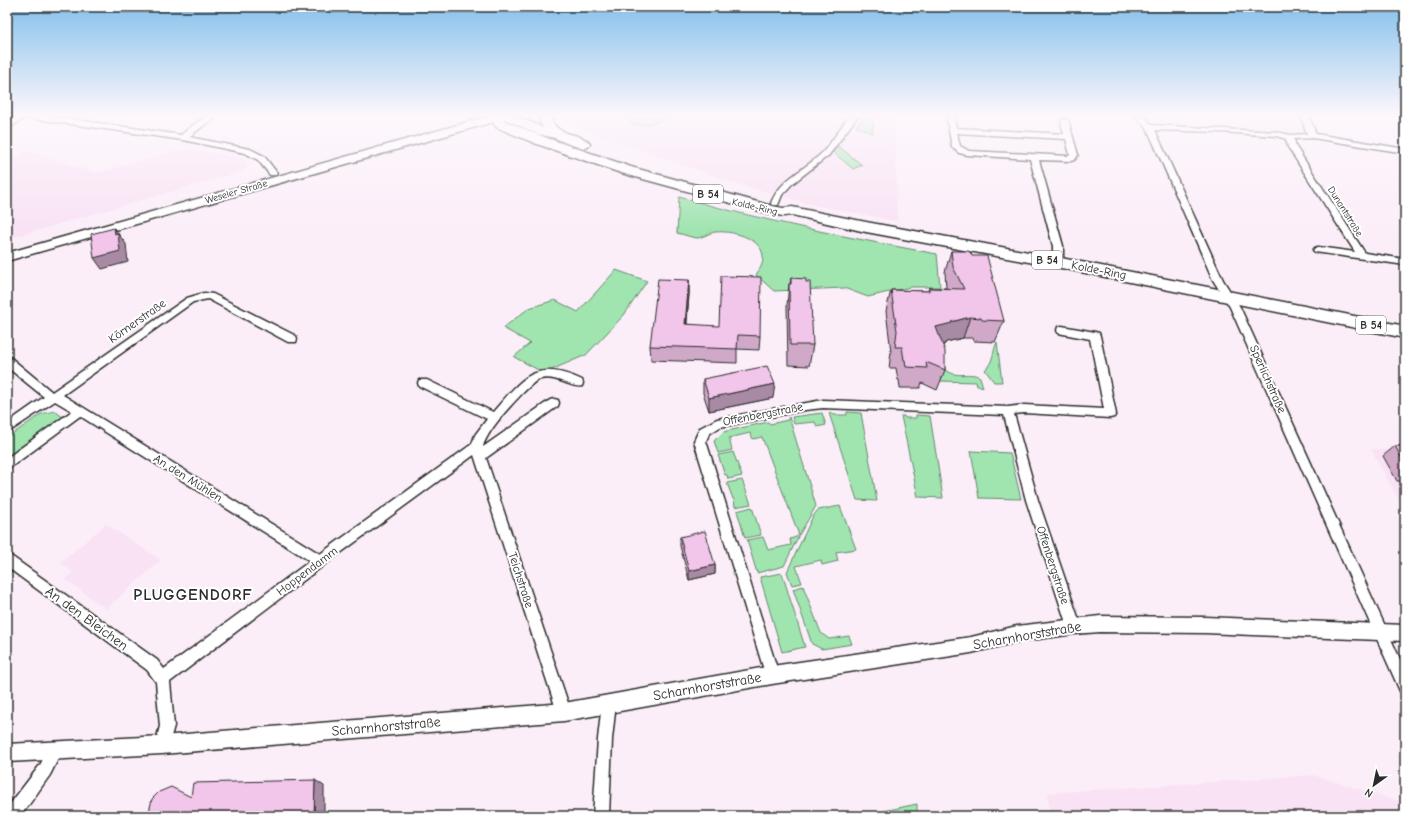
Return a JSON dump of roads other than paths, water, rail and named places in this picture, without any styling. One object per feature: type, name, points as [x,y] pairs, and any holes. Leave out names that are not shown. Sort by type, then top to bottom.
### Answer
[{"type":"main road","name":"Weseler Straße","points":[[7,248],[341,152]]},
{"type":"main road","name":"Weseler Straße","points":[[7,257],[372,152]]},
{"type":"main road","name":"Kolde-Ring","points":[[576,152],[626,170],[771,210],[783,212],[792,211],[866,227],[1058,262],[1232,301],[1405,332]]},
{"type":"main road","name":"Kolde-Ring","points":[[610,152],[664,171],[788,206],[792,211]]},
{"type":"street","points":[[250,152],[261,158],[273,173]]},
{"type":"street","points":[[775,203],[781,190],[795,176],[808,169],[826,152]]},
{"type":"street","points":[[979,152],[1070,159],[1074,152]]},
{"type":"street","name":"Sperlichstraße","points":[[1162,152],[1218,280],[1232,301],[1405,686]]},
{"type":"street","name":"Dunantstraße","points":[[1295,152],[1362,256]]},
{"type":"street","points":[[1034,157],[1058,246],[1058,262]]},
{"type":"street","name":"Dunantstraße","points":[[1318,250],[1405,262]]},
{"type":"street","name":"Körnerstraße","points":[[7,429],[190,300],[197,297],[210,296],[292,339]]},
{"type":"street","name":"Offenbergstraße","points":[[772,675],[700,441],[704,431],[717,423],[804,406],[823,404],[1008,411],[1024,409],[1110,414],[1094,336],[1062,330]]},
{"type":"street","name":"An den Mühlen","points":[[7,362],[53,396],[81,410],[320,561]]},
{"type":"street","name":"Hoppendamm","points":[[479,452],[479,440],[496,418],[533,377],[551,374],[569,378],[578,383]]},
{"type":"street","points":[[423,383],[496,418]]},
{"type":"street","name":"Hoppendamm","points":[[163,679],[320,561],[479,452],[554,403]]},
{"type":"street","points":[[7,464],[81,410]]},
{"type":"street","name":"Offenbergstraße","points":[[1008,411],[1032,500],[1074,626]]},
{"type":"street","name":"Teichstraße","points":[[479,452],[564,712]]},
{"type":"street","name":"An den Bleichen","points":[[7,560],[152,665],[163,679]]},
{"type":"street","name":"Scharnhorststraße","points":[[7,753],[162,745],[564,712],[772,675],[971,645],[1017,634],[1074,626],[1100,624],[1205,624],[1405,633]]},
{"type":"street","points":[[162,745],[167,726],[163,679]]},
{"type":"street","points":[[601,816],[605,739],[609,704]]},
{"type":"street","points":[[11,816],[45,770],[55,751]]},
{"type":"district","name":"PLUGGENDORF","points":[[193,594]]}]
